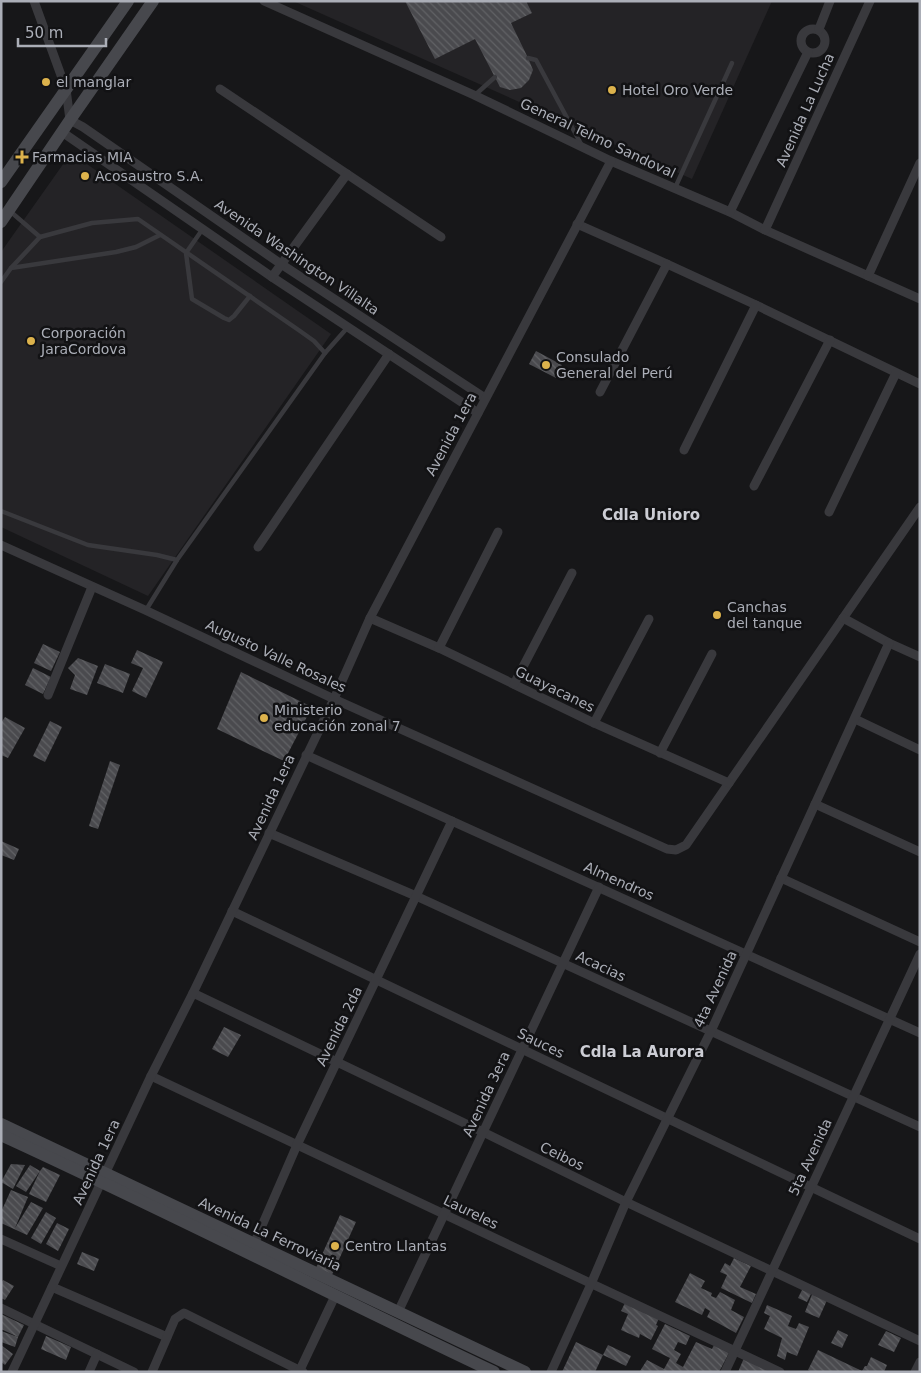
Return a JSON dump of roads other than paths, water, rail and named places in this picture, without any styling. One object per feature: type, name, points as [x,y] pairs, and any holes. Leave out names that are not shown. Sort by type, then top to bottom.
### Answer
[{"type":"main road","points":[[1,182],[128,1]]},
{"type":"main road","points":[[1,222],[153,1]]},
{"type":"main road","name":"Avenida La Ferroviaria","points":[[1,1124],[335,1296],[494,1372]]},
{"type":"main road","name":"Avenida La Ferroviaria","points":[[1,1135],[104,1177],[254,1244],[525,1372]]},
{"type":"street","points":[[34,1],[66,89],[70,120]]},
{"type":"street","name":"General Telmo Sandoval","points":[[264,1],[474,96],[611,161],[730,212],[920,299]]},
{"type":"street","points":[[819,29],[830,1]]},
{"type":"street","name":"Avenida La Lucha","points":[[766,230],[870,1]]},
{"type":"street","points":[[819,29],[825,36],[825,46],[818,52],[808,52],[802,45],[802,35],[806,30],[819,29]]},
{"type":"street","points":[[730,212],[808,52]]},
{"type":"street","points":[[220,89],[441,237]]},
{"type":"street","name":"Avenida Washington Villalta","points":[[70,120],[83,127],[281,264],[486,398]]},
{"type":"street","points":[[62,132],[272,277],[478,412]]},
{"type":"street","name":"Avenida 1era","points":[[12,1372],[151,1076],[193,993],[334,698],[370,618],[611,161]]},
{"type":"street","points":[[868,276],[920,163]]},
{"type":"street","points":[[272,277],[347,174]]},
{"type":"street","points":[[577,224],[756,305],[920,384]]},
{"type":"street","points":[[600,392],[667,264]]},
{"type":"street","points":[[684,450],[756,305]]},
{"type":"street","points":[[754,486],[830,340]]},
{"type":"street","points":[[258,547],[389,354]]},
{"type":"street","points":[[829,512],[896,373]]},
{"type":"street","points":[[729,783],[920,507]]},
{"type":"street","points":[[439,648],[498,532]]},
{"type":"street","name":"Augusto Valle Rosales","points":[[1,545],[667,849],[676,850],[686,845],[729,783]]},
{"type":"street","points":[[514,684],[572,573]]},
{"type":"street","points":[[48,695],[92,586]]},
{"type":"street","name":"Guayacanes","points":[[370,618],[439,648],[594,723],[729,783]]},
{"type":"street","points":[[842,618],[920,658]]},
{"type":"street","points":[[594,723],[649,619]]},
{"type":"street","name":"4ta Avenida","points":[[551,1372],[626,1202],[711,1031],[890,643]]},
{"type":"street","points":[[660,753],[712,654]]},
{"type":"street","points":[[854,719],[920,750]]},
{"type":"street","name":"Almendros","points":[[306,755],[920,1033]]},
{"type":"street","points":[[815,804],[920,852]]},
{"type":"street","name":"Avenida 2da","points":[[254,1244],[297,1145],[452,821]]},
{"type":"street","name":"Acacias","points":[[269,833],[416,896],[920,1127]]},
{"type":"street","points":[[781,878],[920,942]]},
{"type":"street","name":"Avenida 3era","points":[[398,1312],[599,887]]},
{"type":"street","name":"Sauces","points":[[232,912],[920,1239]]},
{"type":"street","name":"5ta Avenida","points":[[726,1372],[920,954]]},
{"type":"street","name":"Ceibos","points":[[193,993],[626,1202],[920,1341]]},
{"type":"street","name":"Laureles","points":[[151,1076],[780,1372]]},
{"type":"street","points":[[1,1239],[61,1266]]},
{"type":"street","points":[[52,1286],[167,1336]]},
{"type":"street","points":[[152,1372],[176,1319],[184,1313],[301,1371],[335,1296]]},
{"type":"street","points":[[1,1308],[134,1372]]},
{"type":"street","points":[[89,1372],[97,1354]]},
{"type":"street","points":[[915,1372],[920,1362]]},
{"type":"lane","points":[[528,58],[536,60],[583,148]]},
{"type":"lane","points":[[675,188],[732,63]]},
{"type":"lane","points":[[474,96],[495,77]]},
{"type":"lane","points":[[9,211],[40,237]]},
{"type":"lane","points":[[1,282],[11,268],[40,237],[92,222],[138,219],[300,331],[326,353]]},
{"type":"lane","points":[[202,229],[186,253],[192,298],[230,320],[250,296]]},
{"type":"lane","points":[[11,268],[116,252],[136,247],[160,235]]},
{"type":"lane","points":[[145,610],[177,560],[326,353],[348,327]]},
{"type":"lane","points":[[1,511],[88,545],[177,560]]},
{"type":"place","name":"el manglar","points":[[46,82]]},
{"type":"place","name":"Hotel Oro Verde","points":[[612,90]]},
{"type":"place","name":"Farmacias MIA","points":[[22,157]]},
{"type":"place","name":"Acosaustro S.A.","points":[[85,176]]},
{"type":"place","name":"Corporación JaraCordova","points":[[31,341]]},
{"type":"place","name":"Consulado General del Perú","points":[[546,365]]},
{"type":"place","name":"Canchas del tanque","points":[[717,615]]},
{"type":"place","name":"Ministerio educación zonal 7","points":[[264,718]]},
{"type":"place","name":"Centro Llantas","points":[[335,1246]]},
{"type":"district","name":"Cdla Unioro","points":[[651,515]]},
{"type":"district","name":"Cdla La Aurora","points":[[642,1052]]}]
